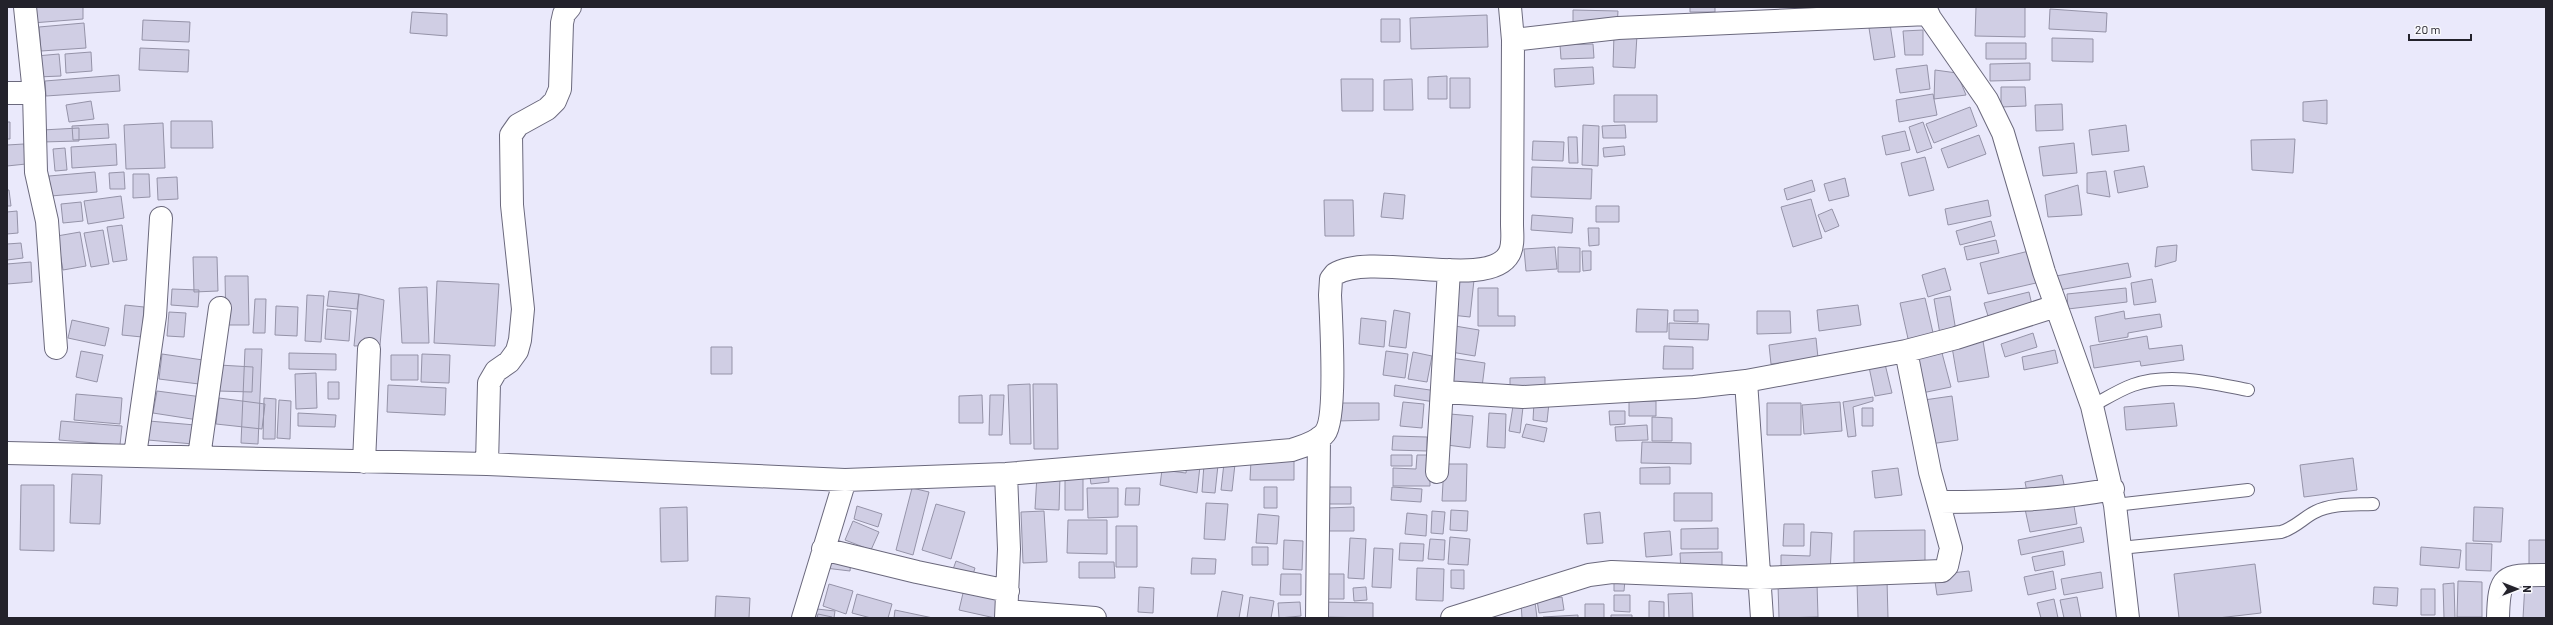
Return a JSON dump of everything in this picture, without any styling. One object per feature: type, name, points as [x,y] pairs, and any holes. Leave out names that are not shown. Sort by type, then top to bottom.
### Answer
[{"type":"street","points":[[25,7],[34,93],[36,172],[47,221],[56,348]]},
{"type":"street","points":[[487,464],[489,383],[496,372],[508,362],[517,351],[520,340],[522,309],[512,205],[511,135],[518,125],[548,109],[555,101],[560,88],[562,23],[564,14],[570,7]]},
{"type":"street","points":[[7,453],[487,464],[846,480],[1006,474],[1292,450],[1320,438],[1329,427],[1330,295],[1331,279],[1334,274],[1352,268],[1380,266],[1449,270],[1491,268],[1506,258],[1512,247],[1512,40],[1510,7]]},
{"type":"street","points":[[1512,40],[1734,15],[1926,10],[1987,100],[2003,133],[2056,306],[2092,406],[2114,497],[2128,618]]},
{"type":"street","points":[[7,93],[34,93]]},
{"type":"street","points":[[135,455],[155,316],[161,218]]},
{"type":"street","points":[[1437,472],[1444,392],[1449,270]]},
{"type":"street","points":[[1444,392],[1524,397],[1686,387],[1746,381],[1906,351],[1956,338],[2056,306]]},
{"type":"street","points":[[199,457],[220,308]]},
{"type":"street","points":[[364,462],[369,349]]},
{"type":"street","points":[[1452,618],[1589,575],[1612,572],[1760,578],[1942,571],[1950,558],[1951,548],[1940,502],[1928,465],[1906,351]]},
{"type":"street","points":[[1746,381],[1762,618]]},
{"type":"street","points":[[1317,618],[1320,438]]},
{"type":"street","points":[[1006,474],[1007,607]]},
{"type":"street","points":[[803,618],[823,549],[846,480]]},
{"type":"street","points":[[1940,502],[2032,500],[2068,497],[2114,497]]},
{"type":"street","points":[[823,549],[917,572],[1007,607],[1095,618]]},
{"type":"street","points":[[2498,618],[2501,587],[2505,579],[2511,576],[2546,575]]},
{"type":"lane","points":[[2092,406],[2134,384],[2162,380],[2199,380],[2248,390]]},
{"type":"lane","points":[[2114,497],[2248,490]]},
{"type":"lane","points":[[2120,548],[2281,532],[2293,528],[2315,512],[2325,508],[2373,504]]},
{"type":"building","points":[[31,7],[83,7],[83,19],[32,23]]},
{"type":"building","points":[[1690,7],[1715,7],[1715,12],[1690,12]]},
{"type":"building","points":[[1976,7],[2025,7],[2025,37],[1975,36]]},
{"type":"building","points":[[2050,9],[2107,13],[2106,32],[2049,29]]},
{"type":"building","points":[[1573,10],[1618,11],[1617,27],[1573,26]]},
{"type":"building","points":[[412,12],[447,14],[447,36],[410,33]]},
{"type":"building","points":[[1487,15],[1488,47],[1411,49],[1410,18]]},
{"type":"building","points":[[1381,19],[1400,19],[1400,42],[1381,42]]},
{"type":"building","points":[[143,20],[190,22],[189,42],[142,40]]},
{"type":"building","points":[[84,23],[86,48],[41,51],[39,27]]},
{"type":"building","points":[[1890,24],[1895,57],[1874,60],[1869,28]]},
{"type":"building","points":[[1923,30],[1923,55],[1905,55],[1903,31]]},
{"type":"building","points":[[1614,34],[1637,35],[1635,68],[1613,67]]},
{"type":"building","points":[[2052,38],[2093,39],[2093,62],[2052,61]]},
{"type":"building","points":[[1986,43],[2026,43],[2026,59],[1986,59]]},
{"type":"building","points":[[1593,44],[1594,58],[1561,59],[1560,45]]},
{"type":"building","points":[[140,48],[189,50],[188,72],[139,70]]},
{"type":"building","points":[[91,52],[92,71],[66,73],[65,54]]},
{"type":"building","points":[[59,54],[61,76],[37,77],[36,56]]},
{"type":"building","points":[[2030,63],[2030,80],[1990,81],[1990,64]]},
{"type":"building","points":[[1927,65],[1930,89],[1900,93],[1896,69]]},
{"type":"building","points":[[1593,67],[1594,84],[1555,87],[1554,69]]},
{"type":"building","points":[[1935,70],[1957,73],[1966,95],[1934,99]]},
{"type":"building","points":[[119,75],[120,91],[46,96],[45,81]]},
{"type":"building","points":[[1447,76],[1447,99],[1428,99],[1428,77]]},
{"type":"building","points":[[1450,78],[1470,78],[1470,108],[1450,108]]},
{"type":"building","points":[[1341,79],[1373,79],[1373,111],[1342,111]]},
{"type":"building","points":[[1412,79],[1413,110],[1384,110],[1384,80]]},
{"type":"building","points":[[2001,87],[2025,87],[2026,106],[2001,107]]},
{"type":"building","points":[[1933,94],[1937,115],[1899,122],[1896,100]]},
{"type":"building","points":[[1614,95],[1657,95],[1657,122],[1614,122]]},
{"type":"building","points":[[2327,100],[2327,124],[2303,121],[2303,102]]},
{"type":"building","points":[[91,101],[94,119],[69,122],[66,105]]},
{"type":"building","points":[[2062,104],[2063,130],[2036,131],[2035,105]]},
{"type":"building","points":[[1970,107],[1977,126],[1934,143],[1926,124]]},
{"type":"building","points":[[171,121],[212,121],[213,148],[171,148]]},
{"type":"building","points":[[7,122],[10,122],[10,139],[7,139]]},
{"type":"building","points":[[1923,122],[1932,148],[1917,153],[1909,127]]},
{"type":"building","points":[[163,123],[165,168],[126,169],[124,125]]},
{"type":"building","points":[[108,124],[109,138],[73,140],[72,126]]},
{"type":"building","points":[[1583,125],[1599,126],[1598,166],[1582,165]]},
{"type":"building","points":[[1625,125],[1626,138],[1603,138],[1602,126]]},
{"type":"building","points":[[2126,125],[2129,151],[2092,155],[2089,130]]},
{"type":"building","points":[[79,128],[79,141],[42,142],[42,130]]},
{"type":"building","points":[[1905,131],[1910,150],[1886,155],[1882,136]]},
{"type":"building","points":[[1979,135],[1986,154],[1948,168],[1941,149]]},
{"type":"building","points":[[1568,137],[1577,137],[1578,163],[1569,163]]},
{"type":"building","points":[[2295,139],[2293,173],[2252,170],[2251,140]]},
{"type":"building","points":[[1533,141],[1564,142],[1563,161],[1532,160]]},
{"type":"building","points":[[2074,143],[2077,173],[2043,176],[2039,147]]},
{"type":"building","points":[[24,144],[26,164],[7,166],[7,145]]},
{"type":"building","points":[[116,144],[117,165],[72,168],[71,147]]},
{"type":"building","points":[[1624,146],[1625,155],[1604,157],[1603,148]]},
{"type":"building","points":[[65,148],[67,170],[55,171],[53,149]]},
{"type":"building","points":[[1925,157],[1934,190],[1909,196],[1901,163]]},
{"type":"building","points":[[2144,166],[2148,187],[2118,193],[2114,171]]},
{"type":"building","points":[[1532,167],[1592,169],[1591,199],[1531,197]]},
{"type":"building","points":[[2106,171],[2110,197],[2087,193],[2087,173]]},
{"type":"building","points":[[95,172],[97,192],[51,196],[49,176]]},
{"type":"building","points":[[124,172],[125,189],[110,189],[109,173]]},
{"type":"building","points":[[133,174],[149,174],[150,197],[133,198]]},
{"type":"building","points":[[177,177],[178,199],[158,200],[157,178]]},
{"type":"building","points":[[1845,178],[1849,196],[1829,201],[1824,184]]},
{"type":"building","points":[[1812,180],[1815,191],[1787,200],[1784,189]]},
{"type":"building","points":[[2078,185],[2082,215],[2048,217],[2045,195]]},
{"type":"building","points":[[7,190],[9,190],[11,206],[7,206]]},
{"type":"building","points":[[1384,193],[1405,195],[1403,219],[1381,217]]},
{"type":"building","points":[[121,196],[124,218],[88,224],[84,201]]},
{"type":"building","points":[[1811,199],[1822,238],[1793,247],[1781,207]]},
{"type":"building","points":[[1324,200],[1353,200],[1354,236],[1325,236]]},
{"type":"building","points":[[1988,200],[1991,216],[1948,225],[1945,209]]},
{"type":"building","points":[[81,202],[83,221],[63,223],[61,204]]},
{"type":"building","points":[[1596,206],[1619,206],[1619,222],[1596,222]]},
{"type":"building","points":[[1832,209],[1839,226],[1825,232],[1818,215]]},
{"type":"building","points":[[17,211],[18,233],[7,234],[7,212]]},
{"type":"building","points":[[1532,215],[1573,218],[1572,233],[1531,230]]},
{"type":"building","points":[[1991,221],[1995,236],[1960,245],[1956,231]]},
{"type":"building","points":[[122,225],[127,260],[113,262],[107,227]]},
{"type":"building","points":[[1588,228],[1599,228],[1599,245],[1589,246]]},
{"type":"building","points":[[103,230],[109,264],[91,267],[84,233]]},
{"type":"building","points":[[80,232],[86,266],[63,270],[57,236]]},
{"type":"building","points":[[1996,240],[1999,253],[1967,260],[1964,247]]},
{"type":"building","points":[[21,243],[23,258],[7,260],[7,244]]},
{"type":"building","points":[[2177,245],[2176,261],[2155,267],[2157,247]]},
{"type":"building","points":[[1555,247],[1557,269],[1526,271],[1524,249]]},
{"type":"building","points":[[1558,247],[1580,248],[1580,272],[1558,272]]},
{"type":"building","points":[[1582,251],[1591,251],[1591,270],[1583,271]]},
{"type":"building","points":[[2029,251],[2036,283],[1988,294],[1980,263]]},
{"type":"building","points":[[193,257],[217,257],[218,291],[194,292]]},
{"type":"building","points":[[31,262],[32,282],[7,284],[7,264]]},
{"type":"building","points":[[2128,263],[2131,277],[2059,290],[2056,276]]},
{"type":"building","points":[[1945,268],[1951,290],[1928,297],[1922,275]]},
{"type":"building","points":[[225,276],[248,276],[249,325],[226,325]]},
{"type":"building","points":[[1454,279],[1474,280],[1470,317],[1451,315]]},
{"type":"building","points":[[2152,279],[2156,302],[2134,305],[2131,283]]},
{"type":"building","points":[[437,281],[499,284],[495,346],[434,343]]},
{"type":"building","points":[[427,287],[429,343],[402,343],[399,288]]},
{"type":"building","points":[[1478,288],[1498,288],[1498,316],[1515,316],[1515,326],[1478,326]]},
{"type":"building","points":[[2126,288],[2127,302],[2068,309],[2067,294]]},
{"type":"building","points":[[172,289],[199,290],[198,307],[171,305]]},
{"type":"building","points":[[329,291],[359,294],[357,309],[327,306]]},
{"type":"building","points":[[2029,292],[2032,305],[1988,316],[1984,303]]},
{"type":"building","points":[[359,294],[384,300],[380,345],[354,346]]},
{"type":"building","points":[[307,295],[324,296],[321,342],[305,341]]},
{"type":"building","points":[[1950,296],[1956,331],[1940,334],[1934,299]]},
{"type":"building","points":[[1925,298],[1934,337],[1909,343],[1900,303]]},
{"type":"building","points":[[255,299],[266,299],[265,333],[253,333]]},
{"type":"building","points":[[125,305],[144,307],[142,337],[122,335]]},
{"type":"building","points":[[1858,305],[1861,325],[1819,331],[1817,310]]},
{"type":"building","points":[[276,306],[298,307],[297,336],[275,335]]},
{"type":"building","points":[[327,309],[351,311],[349,341],[325,339]]},
{"type":"building","points":[[1637,309],[1668,310],[1667,332],[1636,332]]},
{"type":"building","points":[[1394,310],[1410,313],[1406,348],[1389,346]]},
{"type":"building","points":[[1674,310],[1698,310],[1698,322],[1674,321]]},
{"type":"building","points":[[1757,311],[1790,311],[1791,333],[1757,334]]},
{"type":"building","points":[[2124,311],[2125,319],[2160,314],[2162,327],[2128,333],[2128,337],[2099,342],[2095,317]]},
{"type":"building","points":[[169,312],[186,313],[184,337],[167,336]]},
{"type":"building","points":[[1361,318],[1386,321],[1384,347],[1359,344]]},
{"type":"building","points":[[72,320],[109,328],[105,346],[68,338]]},
{"type":"building","points":[[1669,323],[1709,324],[1708,340],[1669,339]]},
{"type":"building","points":[[1455,326],[1479,330],[1475,356],[1451,352]]},
{"type":"building","points":[[2033,333],[2037,347],[2005,357],[2001,344]]},
{"type":"building","points":[[2147,336],[2149,349],[2182,345],[2184,360],[2141,366],[2140,361],[2094,368],[2090,346]]},
{"type":"building","points":[[1816,338],[1818,358],[1771,364],[1769,345]]},
{"type":"building","points":[[1983,341],[1989,377],[1958,382],[1952,347]]},
{"type":"building","points":[[1664,346],[1693,347],[1693,369],[1663,369]]},
{"type":"building","points":[[711,347],[732,347],[732,374],[711,374]]},
{"type":"building","points":[[245,349],[262,349],[258,444],[241,443]]},
{"type":"building","points":[[2055,350],[2058,363],[2024,370],[2022,357]]},
{"type":"building","points":[[81,351],[103,355],[97,382],[76,377]]},
{"type":"building","points":[[1386,351],[1408,354],[1405,378],[1383,375]]},
{"type":"building","points":[[1413,352],[1432,356],[1427,382],[1408,379]]},
{"type":"building","points":[[289,353],[336,354],[336,370],[289,369]]},
{"type":"building","points":[[1942,353],[1951,387],[1922,393],[1915,359]]},
{"type":"building","points":[[162,354],[203,360],[199,384],[159,379]]},
{"type":"building","points":[[422,354],[450,355],[449,383],[421,382]]},
{"type":"building","points":[[391,355],[418,355],[418,380],[391,380]]},
{"type":"building","points":[[1451,358],[1485,363],[1482,387],[1447,382]]},
{"type":"building","points":[[1885,364],[1892,393],[1875,396],[1869,367]]},
{"type":"building","points":[[219,365],[253,367],[252,392],[218,391]]},
{"type":"building","points":[[316,373],[317,408],[296,409],[295,374]]},
{"type":"building","points":[[1545,377],[1545,389],[1510,390],[1510,378]]},
{"type":"building","points":[[328,382],[339,382],[339,399],[328,399]]},
{"type":"building","points":[[1030,384],[1031,444],[1010,444],[1008,385]]},
{"type":"building","points":[[1033,384],[1057,384],[1058,449],[1034,449]]},
{"type":"building","points":[[388,385],[446,388],[445,415],[387,412]]},
{"type":"building","points":[[1395,385],[1437,391],[1435,402],[1394,396]]},
{"type":"building","points":[[157,391],[202,397],[198,420],[153,413]]},
{"type":"building","points":[[76,394],[122,398],[120,424],[74,420]]},
{"type":"building","points":[[982,395],[983,423],[959,423],[959,396]]},
{"type":"building","points":[[990,395],[1004,395],[1002,435],[989,435]]},
{"type":"building","points":[[1952,396],[1958,440],[1930,444],[1924,400]]},
{"type":"building","points":[[1873,397],[1873,401],[1853,407],[1856,436],[1848,437],[1843,402]]},
{"type":"building","points":[[219,398],[265,404],[262,429],[216,424]]},
{"type":"building","points":[[264,398],[276,399],[275,439],[263,439]]},
{"type":"building","points":[[279,400],[291,401],[290,439],[277,438]]},
{"type":"building","points":[[1629,401],[1656,401],[1656,416],[1629,416]]},
{"type":"building","points":[[1403,402],[1424,404],[1422,428],[1400,426]]},
{"type":"building","points":[[1534,402],[1549,403],[1547,422],[1533,420]]},
{"type":"building","points":[[1840,402],[1842,431],[1804,434],[1802,405]]},
{"type":"building","points":[[1336,403],[1379,403],[1379,420],[1336,421]]},
{"type":"building","points":[[1767,403],[1801,403],[1801,435],[1767,435]]},
{"type":"building","points":[[2174,403],[2177,426],[2126,430],[2124,407]]},
{"type":"building","points":[[1513,406],[1523,407],[1520,433],[1509,431]]},
{"type":"building","points":[[1862,408],[1873,408],[1873,426],[1862,426]]},
{"type":"building","points":[[1609,411],[1625,411],[1625,424],[1610,425]]},
{"type":"building","points":[[298,413],[336,415],[335,427],[298,426]]},
{"type":"building","points":[[1489,413],[1506,414],[1505,448],[1487,447]]},
{"type":"building","points":[[1450,414],[1473,416],[1470,448],[1447,445]]},
{"type":"building","points":[[1652,417],[1672,418],[1672,441],[1652,441]]},
{"type":"building","points":[[61,421],[122,426],[120,445],[59,440]]},
{"type":"building","points":[[149,421],[195,425],[193,444],[148,440]]},
{"type":"building","points":[[1526,424],[1547,428],[1544,442],[1522,437]]},
{"type":"building","points":[[1647,425],[1648,440],[1616,441],[1615,427]]},
{"type":"building","points":[[1393,436],[1427,437],[1427,451],[1392,450]]},
{"type":"building","points":[[1642,442],[1691,443],[1691,464],[1641,463]]},
{"type":"building","points":[[1391,455],[1412,455],[1412,466],[1391,466]]},
{"type":"building","points":[[1417,455],[1430,455],[1430,486],[1393,486],[1393,468],[1416,469]]},
{"type":"building","points":[[2353,458],[2357,490],[2304,497],[2300,465]]},
{"type":"building","points":[[1251,460],[1294,461],[1294,480],[1250,480]]},
{"type":"building","points":[[1224,463],[1235,464],[1232,491],[1221,490]]},
{"type":"building","points":[[1187,464],[1200,466],[1197,493],[1160,485],[1162,470],[1186,473]]},
{"type":"building","points":[[1204,464],[1218,465],[1215,493],[1202,492]]},
{"type":"building","points":[[1444,464],[1467,464],[1466,501],[1442,501]]},
{"type":"building","points":[[1670,467],[1670,484],[1640,484],[1640,468]]},
{"type":"building","points":[[1898,468],[1902,495],[1875,498],[1872,471]]},
{"type":"building","points":[[1108,469],[1109,482],[1091,484],[1089,471]]},
{"type":"building","points":[[72,474],[102,475],[100,524],[70,523]]},
{"type":"building","points":[[1037,475],[1060,476],[1059,510],[1035,509]]},
{"type":"building","points":[[1065,475],[1083,475],[1083,510],[1065,510]]},
{"type":"building","points":[[2062,475],[2065,489],[2028,497],[2025,482]]},
{"type":"building","points":[[21,485],[54,485],[54,551],[20,550]]},
{"type":"building","points":[[1264,487],[1277,487],[1277,508],[1264,508]]},
{"type":"building","points":[[1328,487],[1351,487],[1351,504],[1327,504]]},
{"type":"building","points":[[1392,487],[1422,489],[1421,502],[1391,500]]},
{"type":"building","points":[[912,488],[929,492],[913,555],[896,550]]},
{"type":"building","points":[[1087,488],[1118,488],[1118,517],[1088,518]]},
{"type":"building","points":[[1126,488],[1140,488],[1139,505],[1125,505]]},
{"type":"building","points":[[1674,493],[1712,493],[1712,521],[1674,521]]},
{"type":"building","points":[[2073,500],[2077,524],[2030,532],[2025,509]]},
{"type":"building","points":[[1206,503],[1228,504],[1225,540],[1204,539]]},
{"type":"building","points":[[936,504],[965,512],[951,559],[922,550]]},
{"type":"building","points":[[857,506],[882,514],[878,527],[854,519]]},
{"type":"building","points":[[687,507],[688,561],[661,562],[660,508]]},
{"type":"building","points":[[1354,507],[1354,531],[1328,531],[1328,508]]},
{"type":"building","points":[[2474,507],[2503,508],[2501,542],[2473,541]]},
{"type":"building","points":[[1451,510],[1468,511],[1467,531],[1450,530]]},
{"type":"building","points":[[1044,511],[1047,562],[1023,563],[1021,512]]},
{"type":"building","points":[[1432,511],[1445,512],[1443,534],[1431,533]]},
{"type":"building","points":[[1600,512],[1603,543],[1587,544],[1584,514]]},
{"type":"building","points":[[1407,513],[1427,515],[1426,536],[1405,534]]},
{"type":"building","points":[[1258,514],[1279,516],[1277,544],[1256,543]]},
{"type":"building","points":[[1068,520],[1107,520],[1107,554],[1067,553]]},
{"type":"building","points":[[853,521],[879,532],[871,550],[845,540]]},
{"type":"building","points":[[1784,524],[1804,524],[1804,546],[1783,546]]},
{"type":"building","points":[[1116,526],[1137,526],[1137,567],[1116,567]]},
{"type":"building","points":[[2081,527],[2084,542],[2021,555],[2018,540]]},
{"type":"building","points":[[1718,528],[1718,549],[1681,549],[1681,529]]},
{"type":"building","points":[[1925,530],[1925,567],[1854,568],[1854,531]]},
{"type":"building","points":[[1670,531],[1672,555],[1646,557],[1644,533]]},
{"type":"building","points":[[1811,532],[1832,533],[1830,574],[1781,572],[1781,555],[1810,556]]},
{"type":"building","points":[[1450,537],[1470,539],[1468,565],[1448,564]]},
{"type":"building","points":[[1350,538],[1366,539],[1364,579],[1348,578]]},
{"type":"building","points":[[1430,539],[1445,540],[1444,560],[1428,559]]},
{"type":"building","points":[[1284,540],[1303,541],[1302,570],[1283,569]]},
{"type":"building","points":[[2529,540],[2546,540],[2546,572],[2529,573]]},
{"type":"building","points":[[1400,543],[1424,544],[1423,561],[1399,560]]},
{"type":"building","points":[[2466,543],[2492,544],[2491,571],[2466,570]]},
{"type":"building","points":[[1252,547],[1268,547],[1268,565],[1252,565]]},
{"type":"building","points":[[2421,547],[2461,550],[2459,568],[2420,565]]},
{"type":"building","points":[[1374,548],[1393,549],[1391,588],[1372,587]]},
{"type":"building","points":[[2063,551],[2065,565],[2035,571],[2032,557]]},
{"type":"building","points":[[1722,552],[1722,572],[1681,573],[1680,553]]},
{"type":"building","points":[[826,557],[851,560],[850,571],[825,568]]},
{"type":"building","points":[[1192,558],[1216,559],[1215,574],[1191,574]]},
{"type":"building","points":[[956,561],[975,568],[971,581],[951,575]]},
{"type":"building","points":[[1079,562],[1114,562],[1115,578],[1079,578]]},
{"type":"building","points":[[2255,564],[2261,613],[2218,618],[2179,618],[2174,574]]},
{"type":"building","points":[[1417,568],[1444,569],[1443,601],[1416,600]]},
{"type":"building","points":[[1451,570],[1464,570],[1464,589],[1451,588]]},
{"type":"building","points":[[1969,571],[1972,591],[1937,595],[1934,575]]},
{"type":"building","points":[[2053,571],[2056,589],[2028,595],[2024,577]]},
{"type":"building","points":[[2101,572],[2103,588],[2064,595],[2061,579]]},
{"type":"building","points":[[1281,574],[1301,574],[1301,595],[1280,595]]},
{"type":"building","points":[[1323,574],[1344,574],[1344,599],[1323,599]]},
{"type":"building","points":[[1614,579],[1625,580],[1624,591],[1614,591]]},
{"type":"building","points":[[1887,580],[1888,618],[1858,618],[1857,582]]},
{"type":"building","points":[[2458,581],[2482,582],[2482,617],[2457,617]]},
{"type":"building","points":[[1817,583],[1818,617],[1779,618],[1778,585]]},
{"type":"building","points":[[2454,583],[2455,618],[2444,618],[2443,584]]},
{"type":"building","points":[[2525,583],[2546,584],[2546,618],[2523,618]]},
{"type":"building","points":[[829,584],[853,591],[846,614],[823,606]]},
{"type":"building","points":[[1139,587],[1154,588],[1153,613],[1138,612]]},
{"type":"building","points":[[1366,587],[1367,600],[1354,601],[1353,588]]},
{"type":"building","points":[[2374,587],[2398,588],[2397,606],[2373,604]]},
{"type":"building","points":[[964,589],[999,597],[995,618],[959,610]]},
{"type":"building","points":[[2421,589],[2435,589],[2435,615],[2421,615]]},
{"type":"building","points":[[1222,591],[1243,595],[1239,618],[1217,618]]},
{"type":"building","points":[[1692,593],[1693,618],[1669,618],[1668,594]]},
{"type":"building","points":[[857,594],[892,604],[888,618],[871,618],[852,613]]},
{"type":"building","points":[[1614,595],[1630,595],[1630,612],[1614,611]]},
{"type":"building","points":[[716,596],[750,598],[749,618],[715,618]]},
{"type":"building","points":[[1250,597],[1274,601],[1271,618],[1247,618]]},
{"type":"building","points":[[1562,597],[1564,610],[1539,613],[1537,600]]},
{"type":"building","points":[[2077,597],[2081,618],[2064,618],[2060,600]]},
{"type":"building","points":[[2054,599],[2058,618],[2041,618],[2037,603]]},
{"type":"building","points":[[1649,601],[1664,602],[1664,618],[1649,618]]},
{"type":"building","points":[[1300,602],[1301,616],[1279,618],[1278,603]]},
{"type":"building","points":[[1323,602],[1373,603],[1373,618],[1323,617]]},
{"type":"building","points":[[1535,602],[1537,618],[1522,618],[1521,603]]},
{"type":"building","points":[[1585,604],[1604,604],[1604,618],[1585,618]]},
{"type":"building","points":[[817,609],[835,611],[834,618],[815,618]]},
{"type":"building","points":[[895,610],[933,618],[894,618]]},
{"type":"building","points":[[818,614],[832,617],[832,618],[817,618]]},
{"type":"building","points":[[1578,615],[1578,618],[1543,618],[1543,617]]},
{"type":"building","points":[[1611,615],[1632,615],[1632,618],[1611,618]]}]
